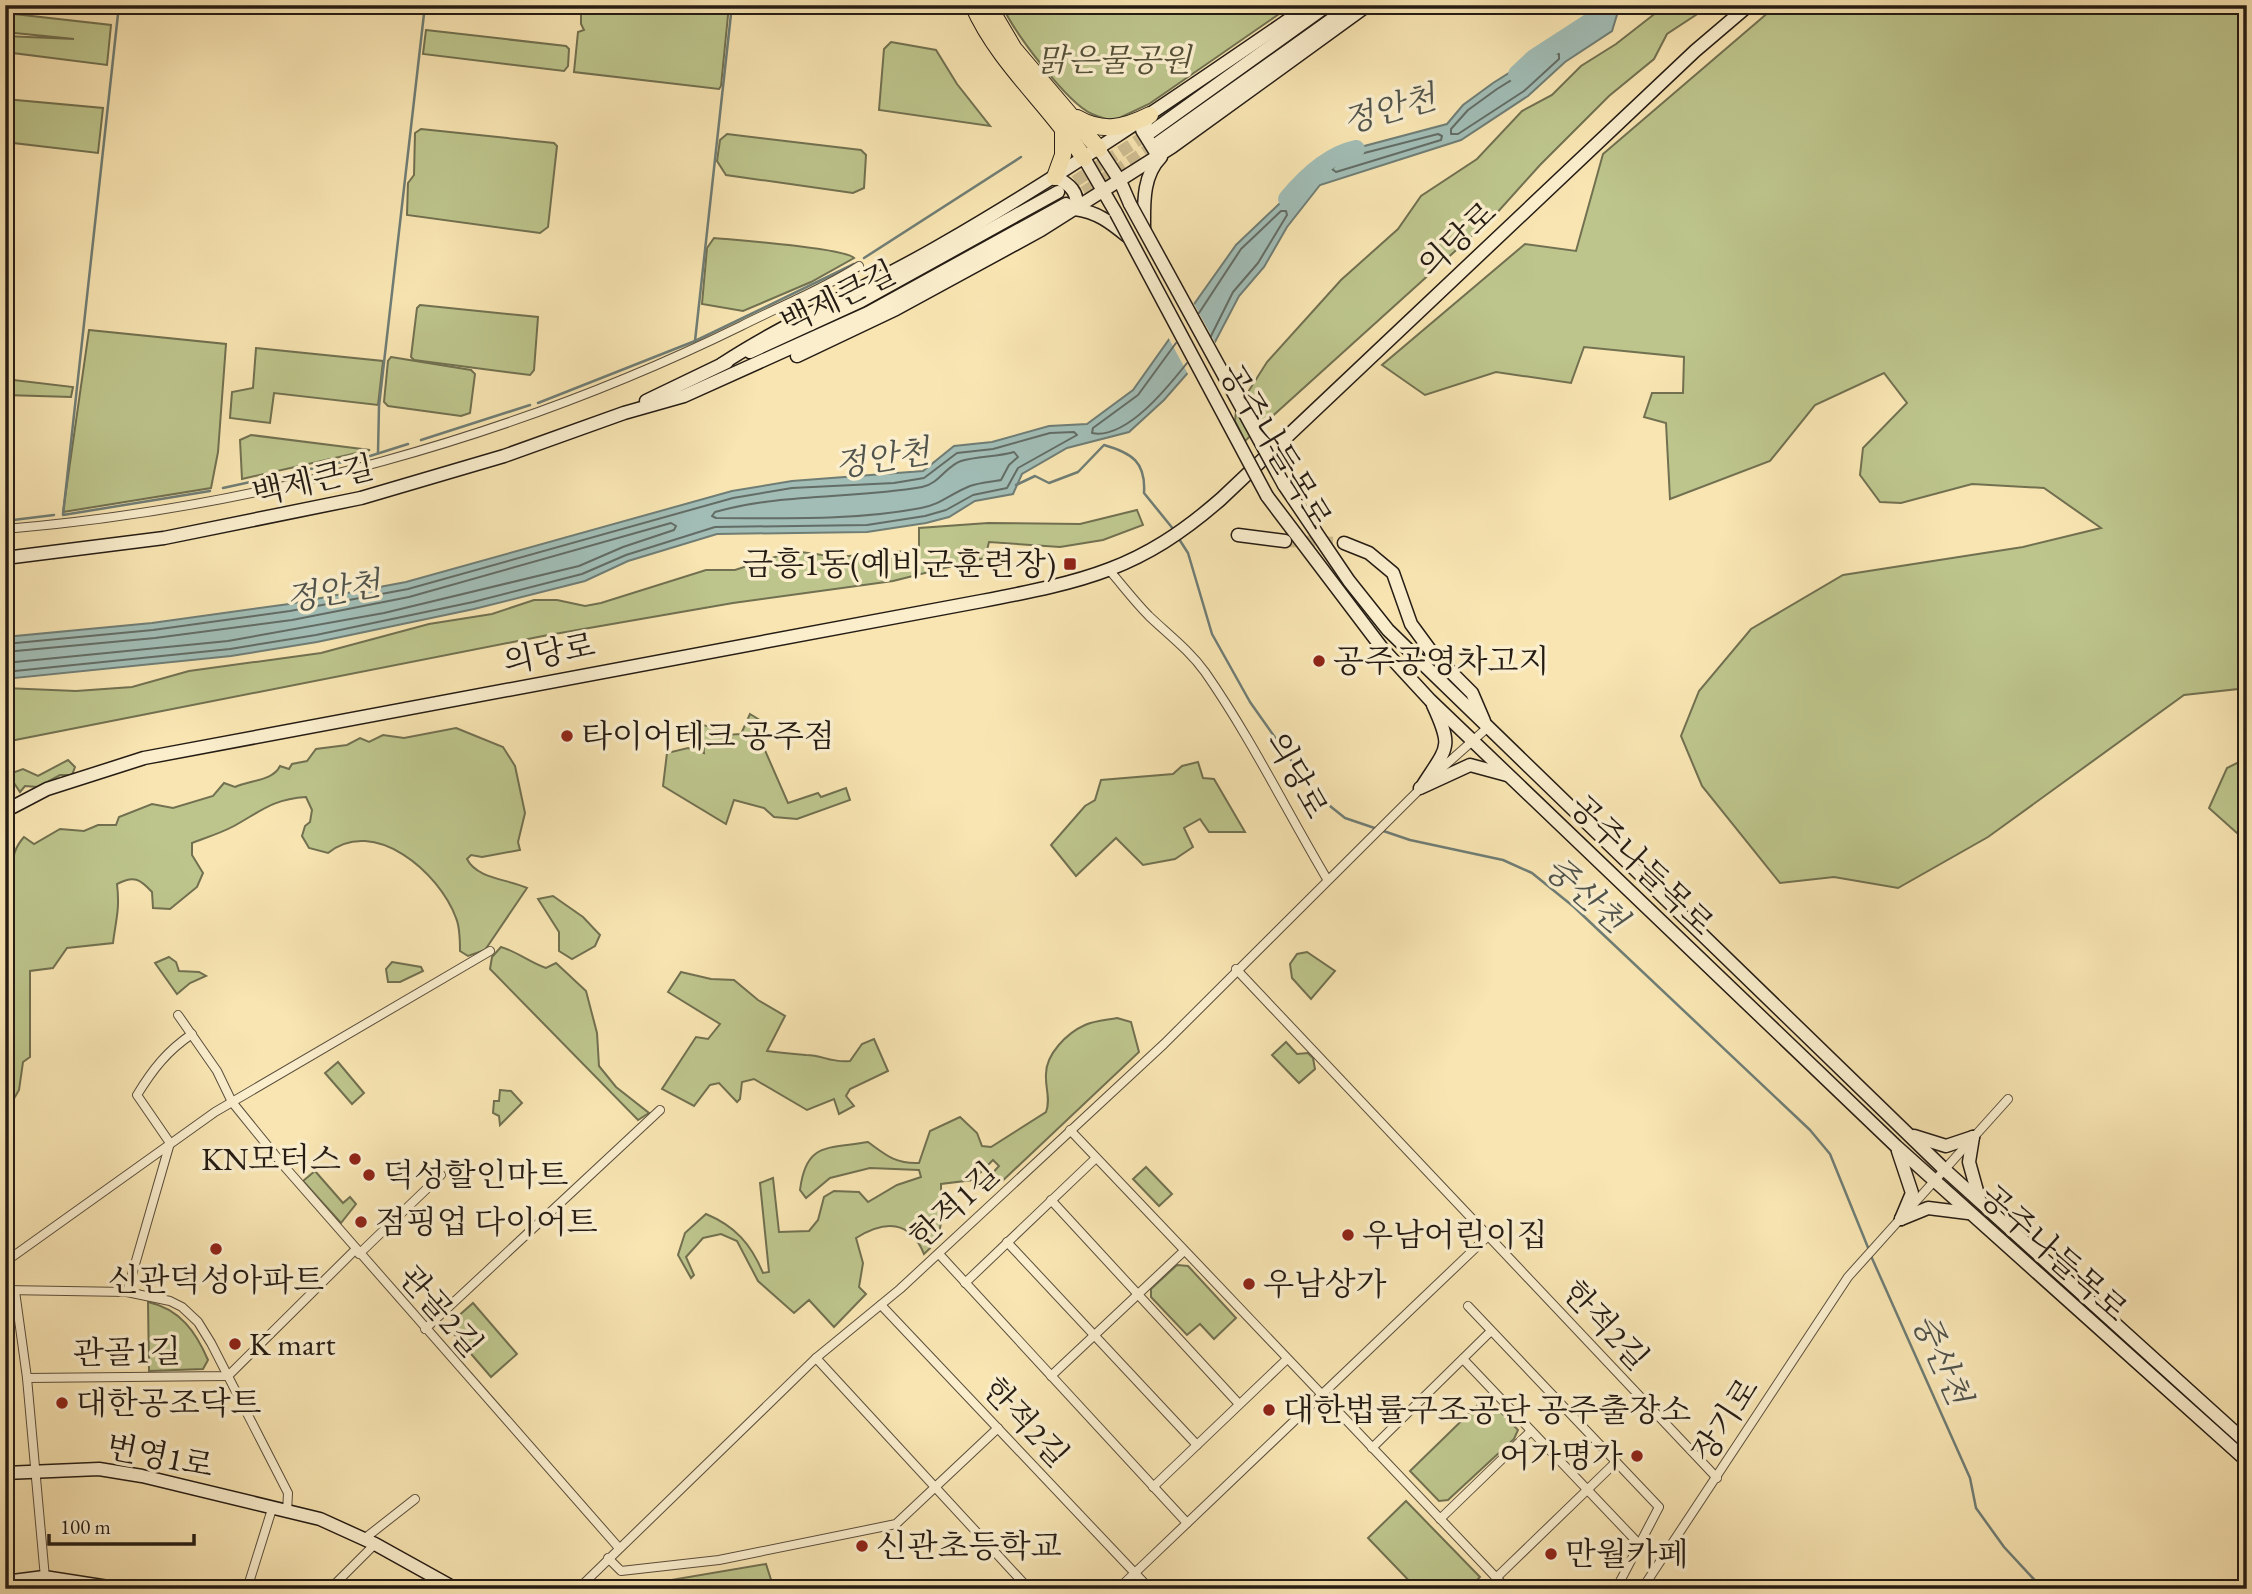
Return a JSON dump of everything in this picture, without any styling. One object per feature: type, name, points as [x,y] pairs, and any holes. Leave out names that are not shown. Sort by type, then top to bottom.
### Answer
[{"type":"highway","points":[[973,5],[1003,57],[1099,149]]},
{"type":"highway","points":[[988,5],[1014,49],[1067,120],[1084,158]]},
{"type":"highway","points":[[1067,120],[1112,129],[1130,125],[1150,115]]},
{"type":"highway","points":[[1056,185],[1067,120]]},
{"type":"main road","name":"백제큰길","points":[[624,412],[722,364],[767,334],[867,286],[1056,185],[1084,158],[1310,5]]},
{"type":"main road","points":[[1328,5],[1155,138],[1352,5]]},
{"type":"main road","points":[[1144,229],[1144,195],[1153,165],[1172,147],[1368,5]]},
{"type":"main road","name":"의당로","points":[[5,811],[47,789],[144,758],[982,601],[1077,582],[1110,571],[1164,544],[1204,514],[1695,51],[1749,5]]},
{"type":"main road","points":[[1150,115],[1142,130],[1149,145],[1159,152],[1172,147]]},
{"type":"main road","name":"백제큰길","points":[[5,558],[151,540],[361,498],[503,456],[624,412],[684,396],[868,313],[1104,191],[1172,147]]},
{"type":"main road","name":"공주나들목로","points":[[1099,149],[1120,181],[1130,204],[1284,485],[1349,581],[1388,630],[1945,1170],[2247,1443]]},
{"type":"main road","name":"공주나들목로","points":[[1084,158],[1104,191],[1112,216],[1127,236],[1267,496],[1382,648],[1430,700],[1516,779],[1896,1146],[2247,1461]]},
{"type":"main road","points":[[1056,185],[1065,181],[1074,193],[1078,202],[1070,207]]},
{"type":"main road","points":[[1070,207],[1112,216]]},
{"type":"main road","points":[[1238,535],[1285,541]]},
{"type":"main road","points":[[1344,543],[1369,553],[1392,573],[1411,624],[1433,654],[1472,693],[1487,728]]},
{"type":"main road","points":[[1420,788],[1447,743],[1446,730],[1430,700]]},
{"type":"main road","points":[[1420,788],[1458,768],[1470,765],[1493,769],[1516,779]]},
{"type":"main road","points":[[1908,1133],[1946,1146],[1973,1137],[1969,1162],[1980,1202]]},
{"type":"main road","points":[[1896,1146],[1912,1193],[1898,1223]]},
{"type":"main road","points":[[1898,1223],[1928,1208],[1972,1214]]},
{"type":"main road","name":"번영1로","points":[[5,1473],[35,1470],[110,1471],[320,1520],[370,1541],[455,1589]]},
{"type":"main road","points":[[5,1582],[121,1589]]},
{"type":"street","points":[[5,529],[112,516],[221,498],[355,468],[457,439],[587,395],[710,341],[859,266]]},
{"type":"street","name":"의당로","points":[[1110,571],[1148,615],[1180,642],[1205,672],[1280,791],[1294,824],[1327,879]]},
{"type":"street","name":"한적1길","points":[[578,1589],[816,1358],[939,1254],[1164,1044],[1420,788],[1487,728]]},
{"type":"street","points":[[5,1262],[170,1143],[232,1102],[491,951]]},
{"type":"street","name":"한적2길","points":[[1237,970],[1717,1478]]},
{"type":"street","name":"관골2길","points":[[178,1015],[217,1071],[232,1102],[357,1252],[619,1548]]},
{"type":"street","points":[[170,1143],[137,1095],[154,1066],[170,1049],[192,1034]]},
{"type":"street","points":[[1898,1223],[2008,1099]]},
{"type":"street","points":[[425,1329],[660,1110]]},
{"type":"street","points":[[1070,1130],[1286,1360],[1507,1589]]},
{"type":"street","name":"관골1길","points":[[127,1292],[170,1143]]},
{"type":"street","points":[[965,1283],[1096,1158]]},
{"type":"street","name":"관골1길","points":[[27,1378],[228,1376],[441,1175]]},
{"type":"street","points":[[1051,1200],[1239,1404]]},
{"type":"street","name":"장기로","points":[[1642,1589],[1848,1277],[1898,1223]]},
{"type":"street","points":[[1118,1589],[1488,1236]]},
{"type":"street","points":[[1007,1242],[1197,1445]]},
{"type":"street","name":"한적2길","points":[[1051,1376],[1184,1251]]},
{"type":"street","name":"한적2길","points":[[939,1254],[1187,1524]]},
{"type":"street","name":"관골1길","points":[[35,1470],[27,1378],[10,1290],[146,1294],[182,1307],[211,1343],[288,1493],[287,1512]]},
{"type":"street","name":"한적2길","points":[[881,1305],[1150,1589]]},
{"type":"street","points":[[1468,1307],[1659,1507],[1616,1589]]},
{"type":"street","points":[[1372,1448],[1491,1331]]},
{"type":"street","points":[[816,1358],[1029,1589]]},
{"type":"street","points":[[1463,1359],[1639,1544]]},
{"type":"street","points":[[1153,1487],[1286,1360]]},
{"type":"street","points":[[608,1558],[621,1571],[719,1560],[897,1524],[998,1428]]},
{"type":"street","points":[[1440,1519],[1531,1431]]},
{"type":"street","points":[[1496,1578],[1616,1462]]},
{"type":"street","points":[[35,1470],[45,1583]]},
{"type":"street","points":[[330,1589],[370,1541],[415,1499]]},
{"type":"street","points":[[247,1589],[272,1509]]},
{"type":"green space","points":[[581,5],[729,5],[721,86],[719,89],[574,72],[578,32],[584,30],[581,24]]},
{"type":"green space","name":"맑은물공원","points":[[1002,5],[1292,5],[1149,104],[1113,121],[1081,107],[1055,82],[1029,48]]},
{"type":"green space","points":[[1666,5],[1711,5],[1667,34],[1654,59],[1609,96],[1495,215],[1245,441],[1235,421],[1236,411],[1267,362],[1341,280],[1398,229],[1421,196],[1477,159],[1522,111],[1552,95],[1581,66],[1616,44]]},
{"type":"green space","points":[[1777,5],[2247,5],[2247,688],[2184,695],[1988,837],[1898,888],[1834,877],[1780,883],[1702,786],[1681,736],[1699,691],[1751,629],[1843,575],[2023,547],[2101,528],[2044,488],[1972,484],[1901,503],[1880,502],[1860,475],[1863,448],[1907,403],[1884,373],[1815,405],[1770,461],[1670,499],[1666,423],[1644,417],[1652,393],[1683,393],[1684,357],[1584,347],[1571,383],[1496,372],[1425,395],[1382,365],[1525,244],[1576,251],[1603,154]]},
{"type":"green space","points":[[5,13],[111,25],[107,65],[5,52],[5,36],[74,39],[5,32]]},
{"type":"green space","points":[[426,30],[566,46],[569,49],[568,66],[564,71],[423,54]]},
{"type":"green space","points":[[891,42],[936,50],[957,84],[990,126],[879,110],[884,49]]},
{"type":"green space","points":[[5,99],[103,108],[98,153],[5,142]]},
{"type":"green space","points":[[421,129],[554,143],[557,146],[548,227],[540,233],[407,215],[408,183],[414,175],[415,133]]},
{"type":"green space","points":[[727,134],[861,150],[866,155],[864,188],[853,193],[726,175],[717,161],[720,140]]},
{"type":"green space","points":[[714,238],[811,248],[854,258],[811,282],[743,311],[702,304],[707,248]]},
{"type":"green space","points":[[420,305],[538,317],[534,370],[530,375],[414,360],[411,357],[417,308]]},
{"type":"green space","points":[[89,330],[226,344],[218,452],[211,488],[63,512]]},
{"type":"green space","points":[[256,348],[383,361],[378,405],[274,393],[270,423],[230,418],[232,392],[253,388]]},
{"type":"green space","points":[[391,357],[471,370],[475,374],[470,413],[461,416],[388,406],[384,402],[388,361]]},
{"type":"green space","points":[[5,379],[73,387],[71,397],[5,395]]},
{"type":"green space","points":[[251,435],[370,450],[242,479],[240,440]]},
{"type":"green space","points":[[1137,510],[1143,525],[1103,540],[1060,547],[989,542],[985,558],[893,581],[733,603],[543,636],[5,742],[5,688],[76,691],[132,687],[189,671],[321,653],[429,624],[492,614],[534,600],[557,600],[585,606],[601,603],[706,570],[735,570],[784,554],[801,552],[837,557],[919,550],[919,528],[988,523],[1080,524]]},
{"type":"green space","points":[[750,714],[768,725],[760,739],[788,803],[818,793],[821,797],[846,788],[850,800],[797,819],[774,817],[764,808],[734,800],[726,824],[663,786],[667,753],[688,748],[704,753],[702,725],[712,727],[725,735],[741,734]]},
{"type":"green space","points":[[456,728],[503,747],[515,766],[525,813],[518,842],[520,850],[482,857],[471,855],[467,859],[485,875],[527,888],[485,950],[468,956],[460,951],[460,934],[448,900],[420,867],[403,854],[384,845],[365,841],[346,843],[328,853],[309,848],[302,836],[305,826],[310,822],[312,810],[306,797],[276,803],[229,829],[192,843],[192,855],[203,873],[197,887],[170,909],[153,908],[152,892],[140,881],[123,881],[117,884],[118,907],[113,943],[67,948],[53,968],[30,971],[30,1057],[23,1062],[19,1090],[5,1114],[5,891],[11,877],[15,852],[24,837],[34,844],[60,829],[84,831],[98,825],[116,825],[119,817],[152,804],[173,808],[213,796],[224,783],[235,787],[272,775],[280,766],[289,769],[292,764],[307,761],[316,749],[347,745],[360,738],[369,742],[383,735],[404,738]]},
{"type":"green space","points":[[2247,758],[2247,842],[2209,808],[2227,768]]},
{"type":"green space","points":[[68,760],[75,767],[72,775],[60,775],[38,787],[25,786],[20,792],[10,777],[12,773],[23,769],[38,776]]},
{"type":"green space","points":[[1198,762],[1203,778],[1214,779],[1245,832],[1209,832],[1200,819],[1184,828],[1193,847],[1175,859],[1143,865],[1116,838],[1076,876],[1051,845],[1085,806],[1095,800],[1101,780],[1173,774],[1182,766]]},
{"type":"green space","points":[[553,896],[583,917],[600,935],[595,946],[572,959],[559,951],[559,932],[538,899]]},
{"type":"green space","points":[[501,947],[546,968],[556,963],[586,991],[597,1033],[599,1066],[616,1087],[649,1113],[638,1120],[490,969],[492,957]]},
{"type":"green space","points":[[1307,952],[1335,971],[1311,999],[1292,978],[1290,964],[1297,954]]},
{"type":"green space","points":[[169,957],[176,962],[179,971],[199,972],[206,976],[190,983],[177,994],[155,963]]},
{"type":"green space","points":[[392,962],[421,967],[423,971],[400,982],[388,982],[386,969]]},
{"type":"green space","points":[[681,972],[711,979],[734,980],[758,1000],[785,1016],[767,1051],[850,1061],[862,1044],[874,1039],[888,1071],[850,1089],[846,1096],[854,1106],[839,1114],[834,1099],[807,1110],[754,1079],[742,1082],[740,1099],[737,1102],[719,1083],[710,1085],[694,1106],[662,1089],[696,1037],[708,1039],[720,1024],[668,992]]},
{"type":"green space","points":[[1117,1018],[1131,1022],[1139,1052],[996,1187],[988,1178],[999,1166],[993,1160],[973,1180],[941,1184],[941,1222],[936,1239],[924,1254],[912,1235],[896,1226],[877,1228],[856,1238],[863,1263],[859,1287],[866,1294],[834,1327],[809,1300],[794,1313],[758,1281],[737,1241],[721,1234],[703,1238],[686,1257],[694,1275],[691,1278],[678,1255],[685,1233],[706,1214],[734,1230],[753,1253],[763,1273],[769,1272],[760,1183],[773,1178],[779,1232],[809,1231],[818,1220],[824,1197],[834,1191],[859,1192],[868,1202],[897,1185],[921,1177],[919,1170],[870,1168],[830,1178],[806,1198],[800,1190],[803,1174],[807,1163],[821,1151],[868,1142],[897,1160],[919,1163],[930,1131],[960,1117],[977,1133],[982,1146],[991,1147],[1046,1112],[1047,1066],[1065,1039],[1085,1025]]},
{"type":"green space","points":[[1286,1042],[1297,1054],[1308,1053],[1313,1058],[1315,1069],[1299,1083],[1272,1055]]},
{"type":"green space","points":[[338,1062],[364,1093],[352,1104],[325,1073]]},
{"type":"green space","points":[[500,1090],[511,1091],[522,1103],[500,1125],[499,1116],[493,1113],[494,1101],[499,1101]]},
{"type":"green space","points":[[1146,1167],[1172,1194],[1159,1206],[1133,1179]]},
{"type":"green space","points":[[315,1171],[343,1203],[350,1197],[356,1204],[341,1223],[303,1181]]},
{"type":"green space","points":[[1177,1265],[1188,1266],[1236,1318],[1214,1339],[1200,1324],[1187,1335],[1151,1297],[1151,1289]]},
{"type":"green space","points":[[148,1302],[169,1310],[186,1323],[208,1360],[203,1369],[149,1371]]},
{"type":"green space","points":[[473,1303],[517,1354],[491,1377],[447,1326]]},
{"type":"green space","points":[[1486,1397],[1518,1430],[1514,1439],[1448,1500],[1439,1501],[1410,1471]]},
{"type":"green space","points":[[1406,1501],[1480,1577],[1468,1589],[1417,1589],[1368,1538]]},
{"type":"green space","points":[[766,1564],[774,1589],[673,1589],[671,1580]]},
{"type":"water","points":[[1593,5],[1620,5],[1612,31],[1565,62],[1528,96],[1461,140],[1320,185],[1287,227],[1264,267],[1239,296],[1215,342],[1164,400],[1129,432],[1067,448],[1022,474],[1013,494],[975,501],[949,517],[926,523],[867,532],[717,534],[628,561],[585,581],[474,609],[317,642],[231,656],[5,679],[5,637],[152,623],[289,604],[406,582],[732,491],[792,481],[923,471],[954,446],[992,442],[1049,426],[1087,424],[1133,390],[1236,245],[1299,185],[1338,153],[1447,124],[1463,105],[1493,83],[1587,24]]},
{"type":"pier","points":[[1193,302],[1217,346],[1189,376],[1168,337]]},
{"type":"waterway","points":[[119,5],[63,515],[210,491]]},
{"type":"waterway","points":[[378,453],[379,406],[425,5]]},
{"type":"waterway","points":[[695,341],[732,5]]},
{"type":"waterway","name":"정안천","points":[[1517,74],[1534,58],[1599,16],[1602,5]]},
{"type":"waterway","name":"정안천","points":[[1287,199],[1318,168],[1336,156],[1356,149]]},
{"type":"waterway","points":[[864,258],[1021,157]]},
{"type":"waterway","points":[[538,403],[695,341],[854,264]]},
{"type":"waterway","points":[[421,440],[530,405]]},
{"type":"waterway","points":[[223,488],[370,456],[408,444]]},
{"type":"waterway","name":"중산천","points":[[1016,485],[1035,476],[1049,483],[1078,472],[1104,445],[1129,456],[1140,466],[1144,493],[1174,530]]},
{"type":"waterway","points":[[5,521],[54,515]]},
{"type":"waterway","name":"중산천","points":[[1179,539],[1188,553],[1212,634],[1250,702],[1315,794],[1345,818],[1410,840],[1503,860],[1532,873],[1574,907],[1810,1130],[1830,1154],[1869,1250]]},
{"type":"waterway","name":"중산천","points":[[1871,1256],[1970,1478],[1976,1508],[2004,1547],[2043,1589]]},
{"type":"tunnel","points":[[1060,191],[1151,132]]},
{"type":"tunnel","points":[[1069,202],[1158,143]]},
{"type":"tunnel","points":[[1285,541],[1344,543]]},
{"type":"place","name":"금흥1동(예비군훈련장)","points":[[1070,564]]},
{"type":"place","name":"공주공영차고지","points":[[1319,661]]},
{"type":"place","name":"타이어테크 공주점","points":[[567,736]]},
{"type":"place","name":"KN모터스","points":[[355,1159]]},
{"type":"place","name":"덕성할인마트","points":[[369,1175]]},
{"type":"place","name":"점핑업 다이어트","points":[[361,1222]]},
{"type":"place","name":"우남어린이집","points":[[1348,1235]]},
{"type":"place","name":"신관덕성아파트","points":[[216,1249]]},
{"type":"place","name":"우남상가","points":[[1249,1284]]},
{"type":"place","name":"K mart","points":[[235,1344]]},
{"type":"place","name":"대한공조닥트","points":[[62,1403]]},
{"type":"place","name":"대한법률구조공단 공주출장소","points":[[1269,1410]]},
{"type":"place","name":"어가명가","points":[[1637,1456]]},
{"type":"place","name":"신관초등학교","points":[[862,1546]]},
{"type":"place","name":"만월카페","points":[[1551,1554]]}]
